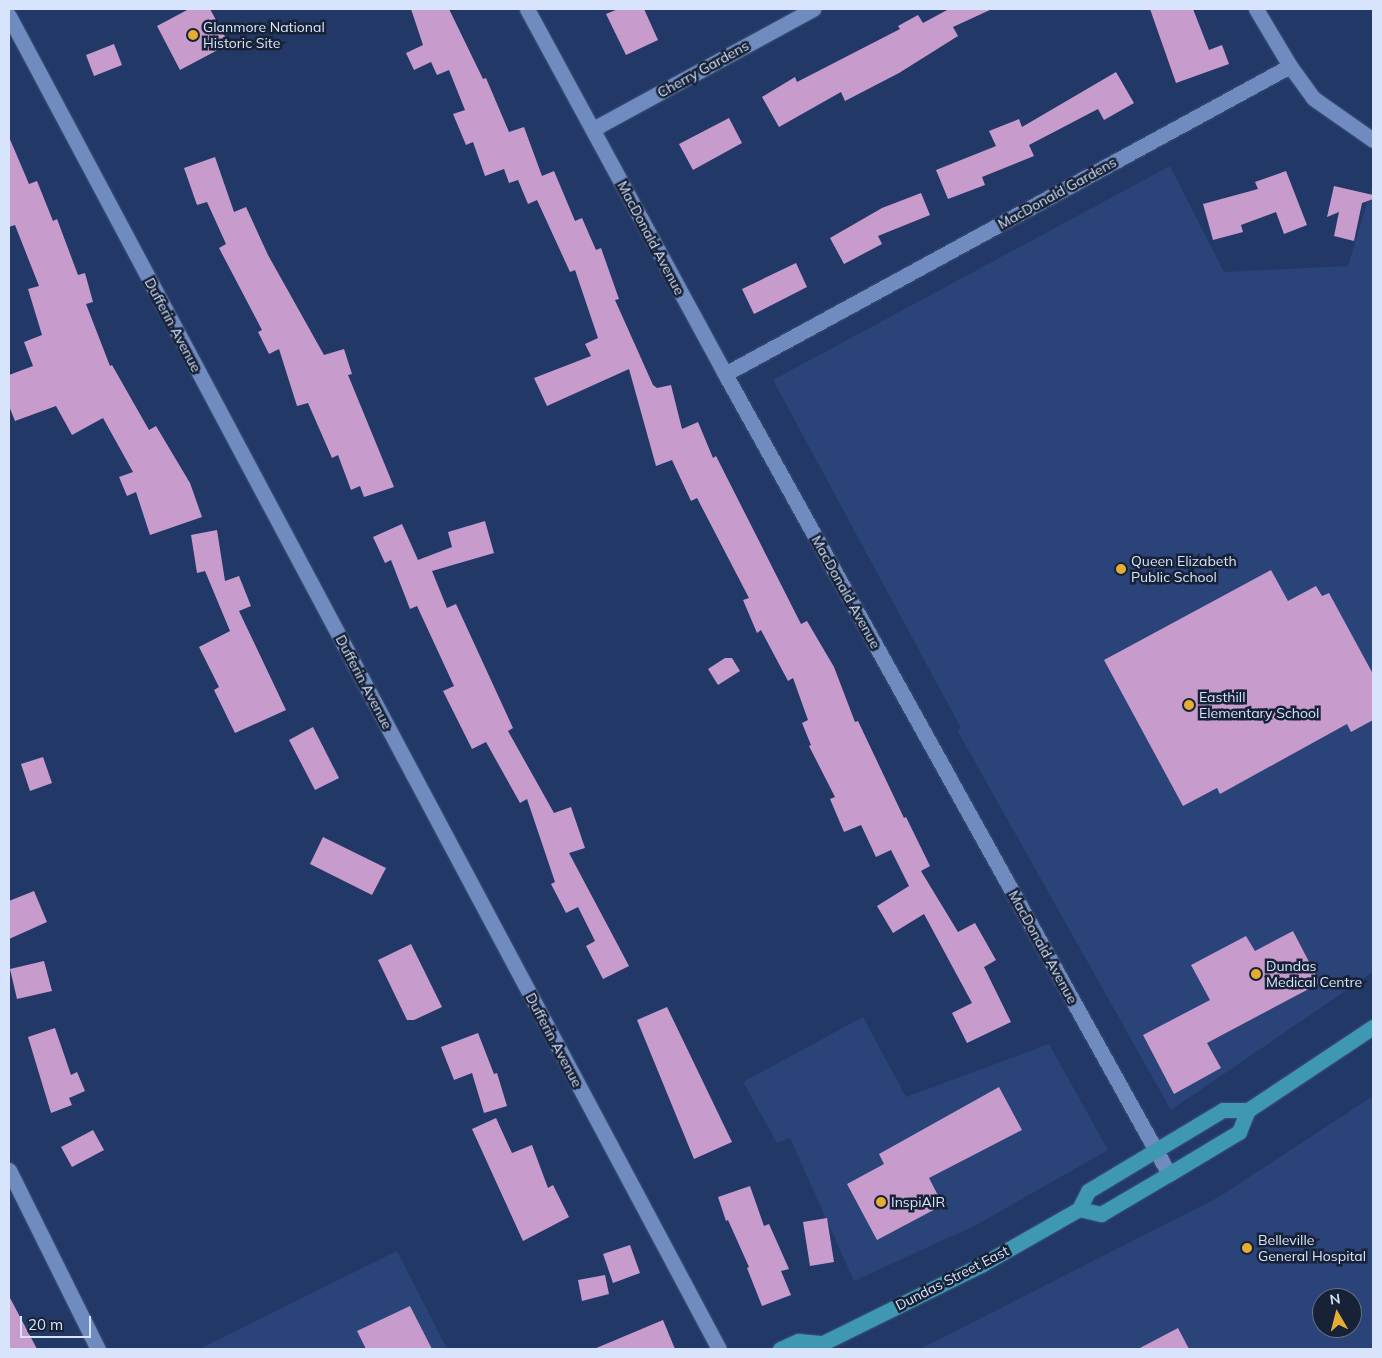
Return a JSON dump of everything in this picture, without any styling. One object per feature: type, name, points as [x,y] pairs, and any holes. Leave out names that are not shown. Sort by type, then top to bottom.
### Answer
[{"type":"main road","points":[[1079,1209],[1101,1214],[1239,1132],[1248,1110],[1373,1027]]},
{"type":"main road","name":"Dundas Street East","points":[[780,1349],[798,1341],[822,1346],[981,1265],[1079,1209],[1088,1190],[1223,1110],[1248,1110]]},
{"type":"street","name":"MacDonald Avenue","points":[[527,9],[725,374],[1169,1174]]},
{"type":"street","name":"Cherry Gardens","points":[[592,128],[813,9]]},
{"type":"street","points":[[1256,9],[1290,66],[1313,98],[1373,140]]},
{"type":"street","name":"Dufferin Avenue","points":[[9,16],[719,1349]]},
{"type":"street","name":"MacDonald Gardens","points":[[725,374],[1290,66]]},
{"type":"street","points":[[9,1170],[98,1349]]},
{"type":"shaded area","name":"Queen Elizabeth Public School","points":[[1170,166],[1224,272],[1348,266],[1373,183],[1373,972],[1171,1110],[957,730],[961,728],[773,380]]},
{"type":"shaded area","points":[[863,1017],[906,1097],[1049,1044],[1108,1150],[976,1225],[854,1281],[790,1138],[777,1143],[743,1082]]},
{"type":"shaded area","name":"Belleville General Hospital","points":[[1373,1096],[1373,1349],[920,1349],[1219,1197]]},
{"type":"shaded area","points":[[397,1251],[447,1349],[199,1349]]},
{"type":"building","name":"Glanmore National Historic Site","points":[[189,9],[210,9],[229,44],[180,70],[157,26]]},
{"type":"building","points":[[411,9],[449,9],[483,79],[486,78],[509,132],[524,127],[542,176],[554,171],[575,221],[582,218],[596,250],[601,248],[619,299],[615,300],[653,385],[657,388],[671,385],[682,429],[698,422],[713,458],[716,456],[801,624],[807,621],[834,667],[855,722],[858,721],[904,818],[906,817],[930,866],[921,871],[958,932],[975,923],[996,960],[984,967],[1011,1022],[967,1043],[952,1013],[972,1003],[924,914],[893,933],[877,906],[909,886],[891,850],[876,857],[861,825],[844,832],[830,799],[835,797],[809,746],[811,745],[802,723],[808,720],[793,678],[788,681],[761,630],[757,633],[743,600],[749,598],[697,498],[691,501],[672,460],[656,466],[629,369],[547,406],[534,378],[591,356],[585,344],[598,338],[575,270],[570,272],[537,200],[528,204],[518,180],[509,183],[504,169],[485,176],[473,142],[466,145],[453,114],[465,110],[449,70],[437,75],[431,62],[414,70],[406,53],[423,45]]},
{"type":"building","points":[[618,9],[644,9],[658,40],[626,55],[606,14]]},
{"type":"building","points":[[949,9],[992,9],[953,27],[958,36],[899,73],[845,101],[841,92],[779,127],[762,97],[795,77],[797,82],[900,29],[898,26],[918,15],[923,23]]},
{"type":"building","points":[[1150,9],[1193,9],[1209,50],[1222,45],[1229,64],[1176,83]]},
{"type":"building","points":[[114,44],[122,65],[94,76],[86,55]]},
{"type":"building","points":[[1116,72],[1134,103],[1104,120],[1098,109],[1029,145],[1034,156],[982,177],[985,185],[948,199],[936,170],[996,146],[989,131],[1019,119],[1022,127]]},
{"type":"building","points":[[729,118],[742,143],[693,170],[679,144]]},
{"type":"building","points":[[9,137],[29,184],[37,181],[53,221],[57,219],[78,275],[85,273],[93,302],[86,304],[110,366],[112,365],[149,430],[156,426],[190,483],[202,517],[150,535],[136,492],[127,496],[119,477],[133,472],[103,418],[72,435],[56,406],[15,421],[9,406],[9,375],[33,366],[24,342],[42,335],[28,289],[39,286],[15,225],[9,227]]},
{"type":"building","points":[[215,157],[234,212],[246,207],[268,255],[324,355],[344,349],[352,374],[348,375],[394,487],[364,497],[360,486],[351,490],[338,455],[332,458],[308,403],[297,406],[279,349],[269,354],[258,332],[262,330],[219,248],[226,244],[207,202],[197,205],[184,168]]},
{"type":"building","points":[[1286,171],[1307,225],[1284,234],[1276,212],[1241,225],[1243,232],[1213,240],[1203,204],[1258,189],[1255,182]]},
{"type":"building","points":[[1334,186],[1373,195],[1373,199],[1362,203],[1354,241],[1334,236],[1339,212],[1327,217]]},
{"type":"building","points":[[921,193],[930,215],[878,236],[882,244],[844,264],[830,238],[882,208]]},
{"type":"building","points":[[796,263],[807,287],[754,314],[742,289]]},
{"type":"building","points":[[485,521],[494,553],[432,571],[447,608],[456,604],[513,728],[508,731],[554,813],[571,807],[585,848],[569,853],[629,966],[603,979],[586,946],[595,941],[578,907],[566,913],[551,884],[555,882],[527,799],[520,803],[486,742],[472,749],[443,691],[454,686],[417,606],[410,609],[391,560],[385,563],[373,537],[402,524],[418,560],[452,547],[448,532]]},
{"type":"building","points":[[217,530],[225,581],[239,576],[251,606],[239,611],[286,710],[235,733],[214,690],[219,687],[199,647],[230,631],[205,571],[197,573],[191,535]]},
{"type":"building","points":[[1271,570],[1288,601],[1316,586],[1322,596],[1329,593],[1373,674],[1373,720],[1351,732],[1347,724],[1220,794],[1217,788],[1183,806],[1104,660]]},
{"type":"building","points":[[725,658],[732,658],[740,671],[718,685],[708,669]]},
{"type":"building","points":[[313,727],[339,778],[315,790],[289,740]]},
{"type":"building","points":[[43,757],[52,783],[30,791],[21,764]]},
{"type":"building","points":[[323,837],[386,868],[372,895],[310,864]]},
{"type":"building","points":[[34,891],[47,922],[9,939],[9,901]]},
{"type":"building","name":"Dundas Medical Centre","points":[[1293,931],[1320,983],[1207,1043],[1221,1068],[1174,1094],[1143,1035],[1210,1000],[1191,965],[1246,936],[1255,951]]},
{"type":"building","points":[[411,944],[442,1007],[414,1020],[407,1020],[378,960]]},
{"type":"building","points":[[44,961],[52,991],[17,999],[10,969]]},
{"type":"building","points":[[667,1007],[732,1142],[694,1159],[637,1020]]},
{"type":"building","points":[[55,1028],[71,1075],[77,1072],[85,1091],[69,1098],[72,1105],[51,1113],[28,1037]]},
{"type":"building","points":[[478,1033],[494,1074],[497,1073],[507,1106],[484,1113],[472,1073],[454,1080],[441,1047]]},
{"type":"building","points":[[999,1087],[1022,1130],[929,1178],[943,1205],[877,1240],[847,1184],[884,1164],[879,1154]]},
{"type":"building","points":[[496,1118],[512,1153],[532,1145],[548,1188],[553,1185],[569,1217],[523,1241],[472,1129]]},
{"type":"building","points":[[93,1130],[104,1150],[72,1167],[61,1147]]},
{"type":"building","points":[[750,1186],[764,1226],[769,1224],[789,1269],[781,1271],[791,1295],[762,1306],[747,1268],[749,1267],[728,1220],[726,1221],[718,1197]]},
{"type":"building","points":[[827,1218],[834,1262],[810,1266],[803,1222]]},
{"type":"building","points":[[630,1245],[640,1273],[613,1283],[603,1254]]},
{"type":"building","points":[[605,1275],[609,1294],[582,1301],[578,1280]]},
{"type":"building","points":[[9,1296],[37,1349],[9,1349]]},
{"type":"building","points":[[410,1306],[432,1349],[366,1349],[357,1331]]},
{"type":"building","points":[[663,1320],[675,1349],[594,1349]]},
{"type":"building","points":[[1178,1328],[1189,1349],[1138,1349]]},
{"type":"place","name":"Glanmore National Historic Site","points":[[193,35]]},
{"type":"place","name":"Queen Elizabeth Public School","points":[[1121,569]]},
{"type":"place","name":"Easthill Elementary School","points":[[1189,705]]},
{"type":"place","name":"Dundas Medical Centre","points":[[1256,974]]},
{"type":"place","name":"InspiAIR","points":[[881,1202]]},
{"type":"place","name":"Belleville General Hospital","points":[[1247,1248]]}]
